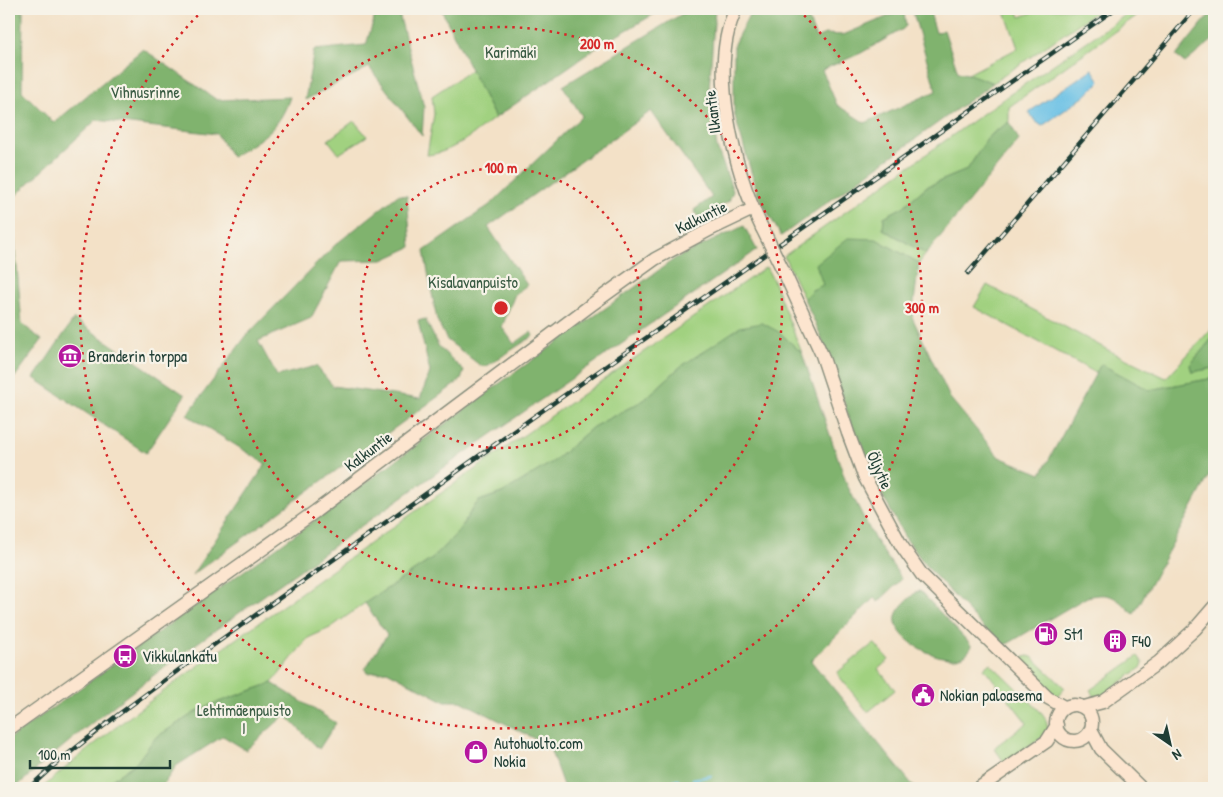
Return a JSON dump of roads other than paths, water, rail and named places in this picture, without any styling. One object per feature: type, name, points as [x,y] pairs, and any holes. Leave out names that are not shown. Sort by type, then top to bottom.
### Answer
[{"type":"main road","name":"Ilkantie","points":[[736,9],[729,27],[726,43],[724,77],[732,141],[753,209]]},
{"type":"main road","name":"Öljytie","points":[[753,209],[822,355],[864,478],[901,545],[922,575],[1048,698],[1060,716]]},
{"type":"main road","name":"Kalkuntie","points":[[9,729],[316,512],[590,305],[655,259],[753,209]]},
{"type":"main road","points":[[979,788],[1046,741],[1060,716],[1074,704],[1084,707],[1103,702],[1175,648],[1214,607]]},
{"type":"main road","points":[[1080,740],[1088,734],[1103,702]]},
{"type":"main road","points":[[1084,707],[1091,715],[1092,725],[1101,749]]},
{"type":"main road","points":[[1060,716],[1061,735],[1070,740],[1080,740],[1101,749],[1141,788]]},
{"type":"main road","points":[[1046,741],[1065,738]]},
{"type":"water","points":[[1092,69],[1100,81],[1085,96],[1042,126],[1035,121],[1029,112]]},
{"type":"waterway","points":[[693,779],[711,776]]},
{"type":"waterway","points":[[657,787],[678,780]]},
{"type":"railway","points":[[29,788],[53,766],[115,717],[180,669],[532,418],[1115,9]]},
{"type":"railway","points":[[968,273],[1195,9]]},
{"type":"place","name":"Branderin torppa","points":[[70,356]]},
{"type":"place","name":"St1","points":[[1046,634]]},
{"type":"place","name":"F40","points":[[1115,641]]},
{"type":"place","name":"Vikkulankatu","points":[[125,656]]},
{"type":"place","name":"Nokian paloasema","points":[[923,695]]},
{"type":"place","name":"Autohuolto.com Nokia","points":[[476,752]]},
{"type":"park label","name":"Karimäki","points":[[511,52]]},
{"type":"park label","name":"Vihnusrinne","points":[[145,92]]},
{"type":"park label","name":"Kisalavanpuisto","points":[[473,282]]},
{"type":"park label","name":"Lehtimäenpuisto I","points":[[244,719]]}]
